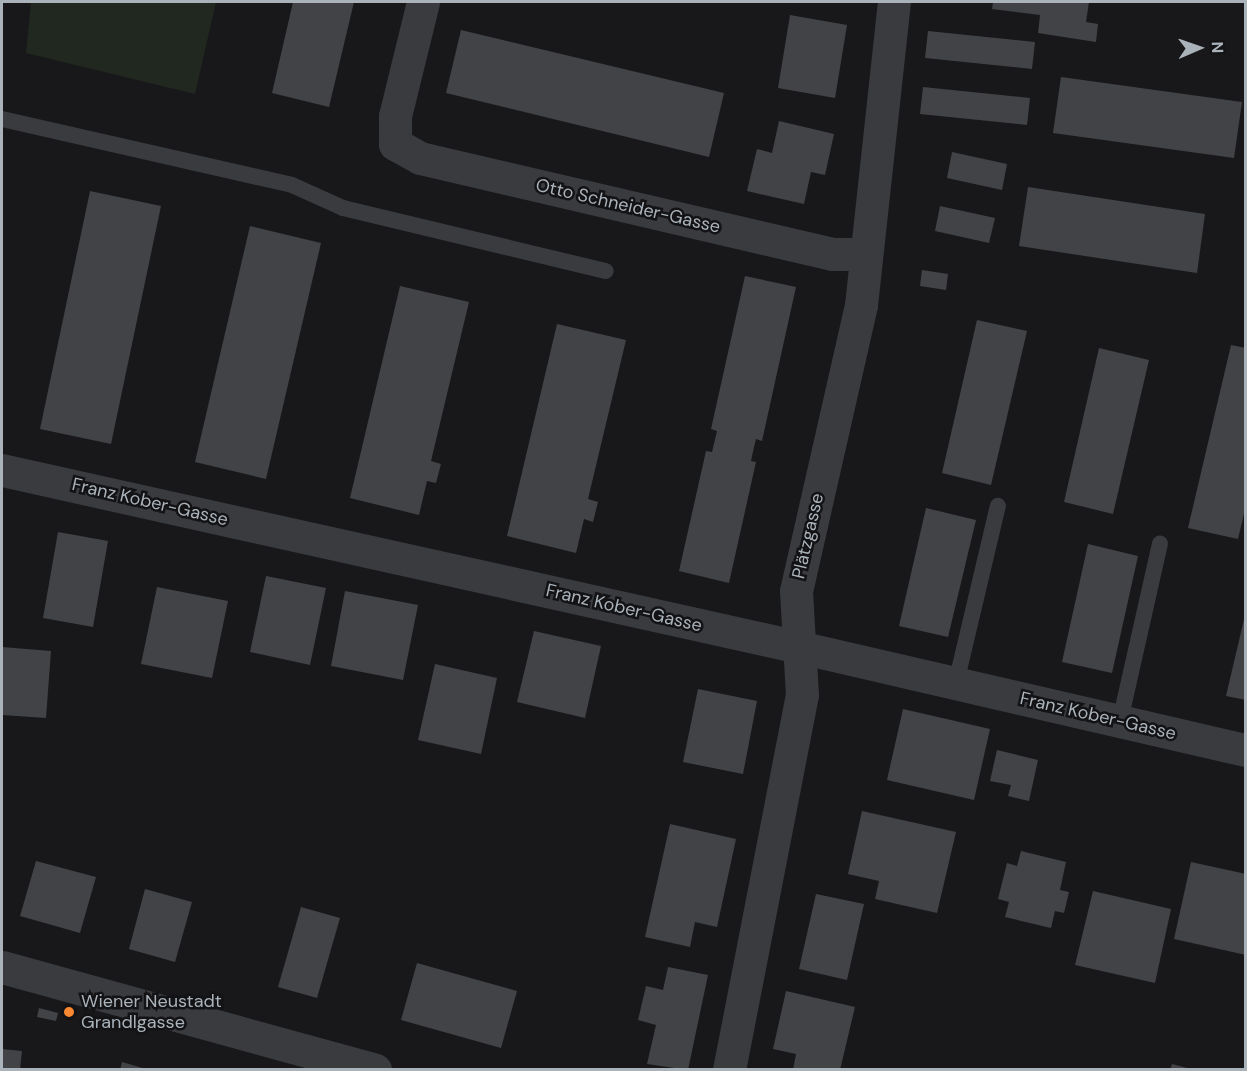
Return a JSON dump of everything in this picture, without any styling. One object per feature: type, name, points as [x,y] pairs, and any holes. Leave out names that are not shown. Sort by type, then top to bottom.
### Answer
[{"type":"street","name":"Otto Schneider-Gasse","points":[[423,2],[395,116],[395,144],[420,158],[832,254],[866,254]]},
{"type":"street","name":"Plätzgasse","points":[[729,1070],[802,695],[796,591],[861,305],[894,2]]},
{"type":"street","name":"Franz Kober-Gasse","points":[[2,470],[800,647],[1245,750]]},
{"type":"street","points":[[2,967],[375,1070]]},
{"type":"lane","points":[[2,119],[292,185],[343,208],[606,271]]},
{"type":"lane","points":[[956,684],[998,506]]},
{"type":"lane","points":[[1120,721],[1160,543]]},
{"type":"shaded area","points":[[31,2],[216,2],[195,94],[26,53]]},
{"type":"building","points":[[293,2],[354,2],[329,107],[272,93]]},
{"type":"building","points":[[993,2],[1089,2],[1086,22],[1098,24],[1096,42],[1038,33],[1040,15],[992,9]]},
{"type":"building","points":[[790,15],[847,25],[835,98],[778,88]]},
{"type":"building","points":[[461,30],[724,93],[709,157],[446,93]]},
{"type":"building","points":[[928,31],[1035,42],[1032,69],[925,58]]},
{"type":"building","points":[[1061,77],[1242,102],[1234,158],[1053,133]]},
{"type":"building","points":[[923,87],[1030,98],[1027,125],[920,114]]},
{"type":"building","points":[[779,121],[834,134],[825,175],[811,172],[804,204],[747,191],[757,149],[772,153]]},
{"type":"building","points":[[952,152],[1007,164],[1002,190],[947,178]]},
{"type":"building","points":[[1028,187],[1205,214],[1197,273],[1019,246]]},
{"type":"building","points":[[90,191],[161,206],[111,444],[40,429]]},
{"type":"building","points":[[940,206],[995,218],[989,243],[935,231]]},
{"type":"building","points":[[250,226],[321,243],[266,479],[195,462]]},
{"type":"building","points":[[922,270],[948,274],[946,290],[920,286]]},
{"type":"building","points":[[745,276],[796,287],[762,441],[756,439],[754,447],[751,461],[756,462],[729,583],[679,571],[706,451],[712,452],[717,431],[711,429]]},
{"type":"building","points":[[400,286],[469,302],[431,461],[441,464],[436,483],[427,481],[419,515],[350,498]]},
{"type":"building","points":[[977,320],[1027,331],[991,485],[942,473]]},
{"type":"building","points":[[557,324],[626,340],[588,499],[598,502],[593,522],[584,519],[576,553],[507,536]]},
{"type":"building","points":[[1231,345],[1246,348],[1246,505],[1238,539],[1188,528]]},
{"type":"building","points":[[1099,348],[1149,360],[1113,514],[1064,502]]},
{"type":"building","points":[[926,508],[976,520],[948,637],[899,626]]},
{"type":"building","points":[[58,532],[108,541],[93,627],[43,618]]},
{"type":"building","points":[[1088,544],[1138,556],[1112,673],[1062,662]]},
{"type":"building","points":[[266,576],[326,588],[310,665],[250,652]]},
{"type":"building","points":[[157,587],[228,601],[212,678],[141,664]]},
{"type":"building","points":[[345,591],[418,605],[403,680],[331,666]]},
{"type":"building","points":[[1246,615],[1246,700],[1226,696]]},
{"type":"building","points":[[534,631],[601,646],[585,718],[517,702]]},
{"type":"building","points":[[2,647],[51,651],[46,718],[2,715]]},
{"type":"building","points":[[435,664],[497,678],[481,754],[418,740]]},
{"type":"building","points":[[698,689],[757,701],[743,774],[683,762]]},
{"type":"building","points":[[903,709],[990,729],[974,800],[887,780]]},
{"type":"building","points":[[997,750],[1038,760],[1029,801],[1008,796],[1011,785],[990,781]]},
{"type":"building","points":[[862,811],[956,832],[937,913],[875,899],[879,881],[848,874]]},
{"type":"building","points":[[670,824],[736,839],[717,927],[695,922],[690,947],[645,937]]},
{"type":"building","points":[[1021,851],[1066,862],[1060,890],[1069,892],[1064,913],[1055,911],[1051,928],[1005,917],[1009,902],[998,899],[1007,863],[1017,866]]},
{"type":"building","points":[[36,861],[96,877],[80,933],[20,916]]},
{"type":"building","points":[[1191,862],[1246,874],[1246,955],[1174,939]]},
{"type":"building","points":[[145,889],[192,902],[175,962],[129,949]]},
{"type":"building","points":[[1093,891],[1171,909],[1155,983],[1075,965]]},
{"type":"building","points":[[816,894],[864,904],[847,980],[799,969]]},
{"type":"building","points":[[301,907],[340,918],[317,998],[278,987]]},
{"type":"building","points":[[417,963],[517,991],[501,1048],[401,1020]]},
{"type":"building","points":[[668,967],[708,975],[688,1070],[647,1064],[656,1025],[638,1020],[646,986],[663,990]]},
{"type":"building","points":[[786,991],[855,1007],[840,1070],[793,1070],[796,1054],[773,1049]]},
{"type":"building","points":[[39,1008],[58,1013],[56,1021],[37,1017]]},
{"type":"building","points":[[2,1049],[22,1051],[20,1070],[2,1070]]},
{"type":"building","points":[[122,1062],[146,1069],[146,1070],[120,1070]]},
{"type":"building","points":[[1172,1064],[1191,1069],[1170,1070]]},
{"type":"place","name":"Wiener Neustadt Grandlgasse","points":[[69,1012]]}]
